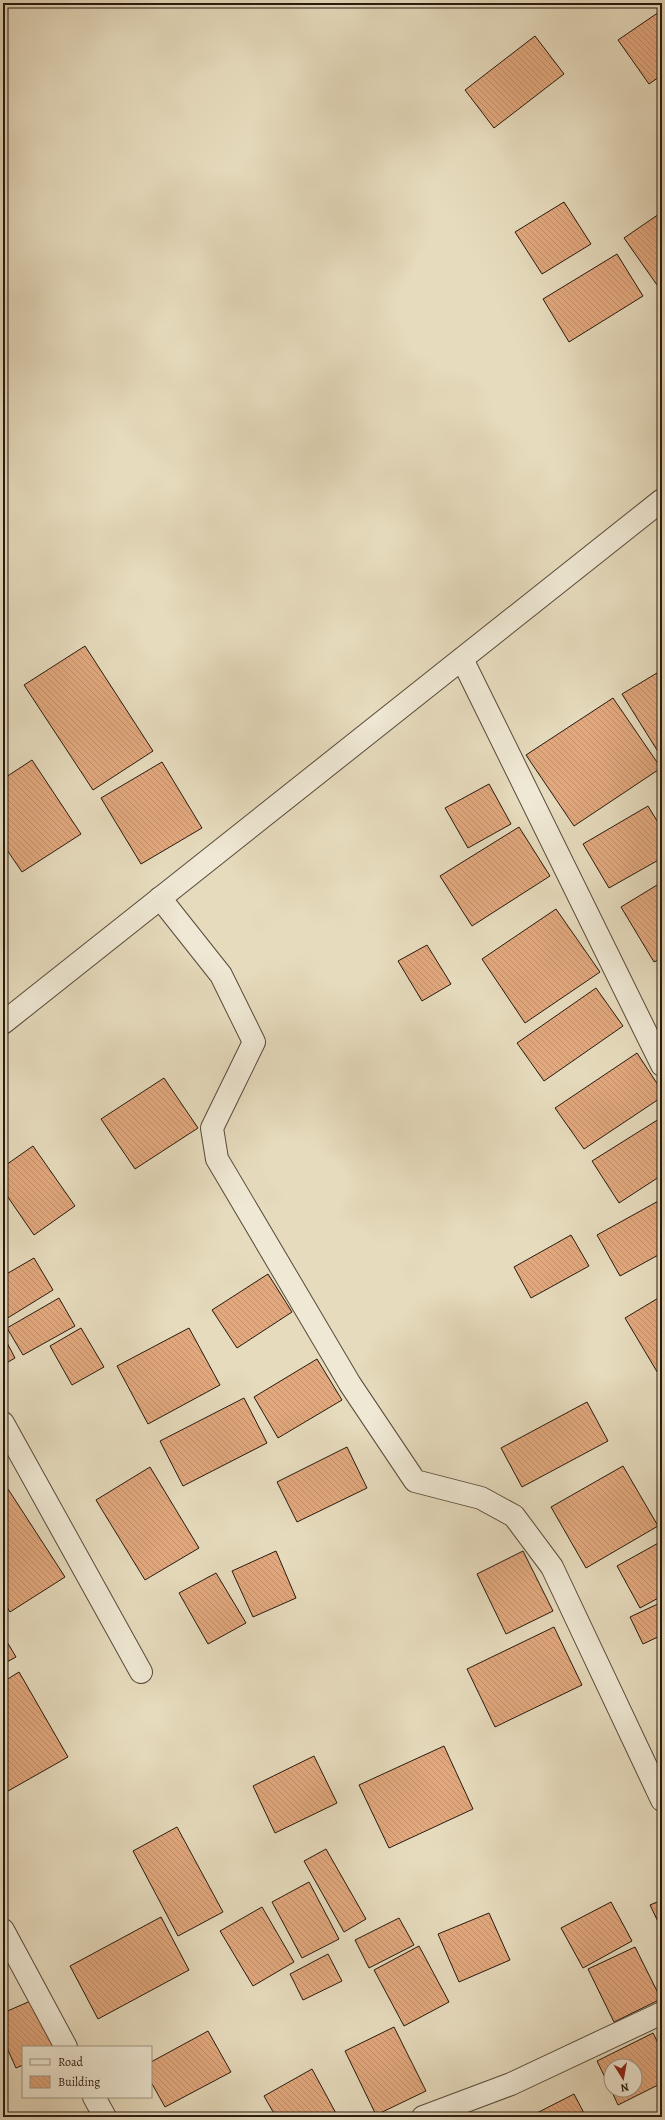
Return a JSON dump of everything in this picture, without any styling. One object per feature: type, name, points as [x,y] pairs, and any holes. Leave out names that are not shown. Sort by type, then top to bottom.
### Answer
[{"type":"street","points":[[3,1023],[662,500]]},
{"type":"street","points":[[462,659],[662,1065]]},
{"type":"street","points":[[160,898],[220,975],[254,1042],[212,1128],[217,1159],[350,1384],[415,1481],[481,1498],[514,1516],[552,1567],[662,1800]]},
{"type":"street","points":[[3,1423],[141,1672]]},
{"type":"street","points":[[3,1930],[65,2046]]},
{"type":"street","points":[[423,2117],[511,2084],[662,2013]]},
{"type":"street","points":[[95,2098],[105,2117]]},
{"type":"building","points":[[662,10],[662,75],[649,84],[618,40]]},
{"type":"building","points":[[535,36],[564,74],[494,128],[465,90]]},
{"type":"building","points":[[564,202],[591,244],[542,274],[515,232]]},
{"type":"building","points":[[662,212],[662,292],[624,238]]},
{"type":"building","points":[[617,254],[643,296],[569,342],[543,299]]},
{"type":"building","points":[[85,646],[153,751],[93,790],[24,685]]},
{"type":"building","points":[[662,670],[662,758],[622,694]]},
{"type":"building","points":[[613,698],[661,768],[574,826],[526,755]]},
{"type":"building","points":[[32,760],[81,834],[22,872],[3,844],[3,779]]},
{"type":"building","points":[[162,762],[202,828],[141,864],[101,798]]},
{"type":"building","points":[[489,784],[511,824],[468,848],[445,808]]},
{"type":"building","points":[[648,806],[662,829],[662,858],[609,888],[583,844]]},
{"type":"building","points":[[519,827],[550,876],[472,926],[440,876]]},
{"type":"building","points":[[662,882],[662,958],[654,962],[621,907]]},
{"type":"building","points":[[556,909],[600,972],[525,1023],[482,959]]},
{"type":"building","points":[[427,945],[451,984],[422,1001],[398,961]]},
{"type":"building","points":[[596,988],[623,1026],[544,1081],[517,1043]]},
{"type":"building","points":[[637,1053],[662,1091],[662,1097],[584,1149],[555,1108]]},
{"type":"building","points":[[164,1078],[198,1128],[135,1169],[101,1119]]},
{"type":"building","points":[[659,1119],[662,1123],[662,1175],[619,1203],[592,1161]]},
{"type":"building","points":[[33,1146],[75,1206],[34,1235],[3,1190],[3,1167]]},
{"type":"building","points":[[662,1199],[662,1253],[620,1276],[597,1235]]},
{"type":"building","points":[[571,1235],[589,1266],[531,1298],[514,1267]]},
{"type":"building","points":[[34,1258],[53,1290],[6,1319],[3,1315],[3,1276]]},
{"type":"building","points":[[268,1274],[292,1312],[237,1348],[212,1310]]},
{"type":"building","points":[[660,1297],[662,1301],[662,1380],[625,1318]]},
{"type":"building","points":[[59,1298],[75,1326],[23,1355],[7,1328]]},
{"type":"building","points":[[81,1328],[104,1367],[72,1385],[50,1346]]},
{"type":"building","points":[[189,1328],[220,1385],[148,1424],[117,1366]]},
{"type":"building","points":[[3,1335],[15,1358],[3,1365]]},
{"type":"building","points":[[317,1359],[342,1400],[278,1438],[254,1397]]},
{"type":"building","points":[[244,1398],[267,1443],[183,1486],[160,1441]]},
{"type":"building","points":[[587,1402],[608,1441],[522,1487],[501,1448]]},
{"type":"building","points":[[347,1447],[367,1488],[297,1522],[277,1482]]},
{"type":"building","points":[[623,1466],[658,1526],[586,1568],[551,1507]]},
{"type":"building","points":[[150,1467],[199,1548],[145,1580],[96,1500]]},
{"type":"building","points":[[8,1489],[65,1577],[10,1612],[3,1600],[3,1492]]},
{"type":"building","points":[[662,1541],[662,1596],[640,1608],[617,1566]]},
{"type":"building","points":[[276,1551],[296,1598],[253,1617],[232,1571]]},
{"type":"building","points":[[523,1551],[553,1611],[506,1634],[477,1574]]},
{"type":"building","points":[[216,1573],[246,1623],[208,1644],[179,1593]]},
{"type":"building","points":[[662,1602],[662,1635],[643,1644],[630,1617]]},
{"type":"building","points":[[554,1627],[582,1685],[495,1727],[467,1669]]},
{"type":"building","points":[[3,1635],[16,1657],[3,1664]]},
{"type":"building","points":[[19,1672],[68,1757],[8,1791],[3,1782],[3,1682]]},
{"type":"building","points":[[444,1746],[473,1809],[389,1848],[359,1785]]},
{"type":"building","points":[[314,1756],[337,1803],[275,1833],[253,1786]]},
{"type":"building","points":[[177,1827],[223,1912],[178,1936],[133,1851]]},
{"type":"building","points":[[326,1849],[366,1919],[344,1932],[304,1861]]},
{"type":"building","points":[[309,1882],[339,1939],[302,1958],[272,1902]]},
{"type":"building","points":[[662,1900],[662,1930],[650,1905]]},
{"type":"building","points":[[611,1902],[632,1941],[583,1968],[561,1928]]},
{"type":"building","points":[[262,1907],[294,1962],[253,1986],[220,1931]]},
{"type":"building","points":[[489,1913],[510,1960],[459,1982],[438,1934]]},
{"type":"building","points":[[161,1917],[189,1970],[98,2019],[70,1966]]},
{"type":"building","points":[[399,1918],[414,1945],[369,1968],[355,1940]]},
{"type":"building","points":[[419,1946],[449,2002],[404,2026],[374,1970]]},
{"type":"building","points":[[635,1947],[661,1999],[614,2022],[588,1969]]},
{"type":"building","points":[[328,1954],[342,1981],[303,2000],[290,1974]]},
{"type":"building","points":[[35,1999],[56,2046],[22,2046],[22,2065],[16,2068],[3,2039],[3,2013]]},
{"type":"building","points":[[394,2027],[426,2091],[376,2115],[345,2051]]},
{"type":"building","points":[[208,2031],[231,2072],[165,2107],[152,2084],[152,2061]]},
{"type":"building","points":[[653,2033],[662,2051],[662,2083],[643,2092],[643,2058],[603,2058]]},
{"type":"building","points":[[603,2058],[603,2074],[597,2061]]},
{"type":"building","points":[[312,2069],[338,2117],[276,2117],[264,2096]]},
{"type":"building","points":[[574,2094],[586,2117],[529,2117]]},
{"type":"building","points":[[615,2098],[632,2098],[618,2105]]}]
